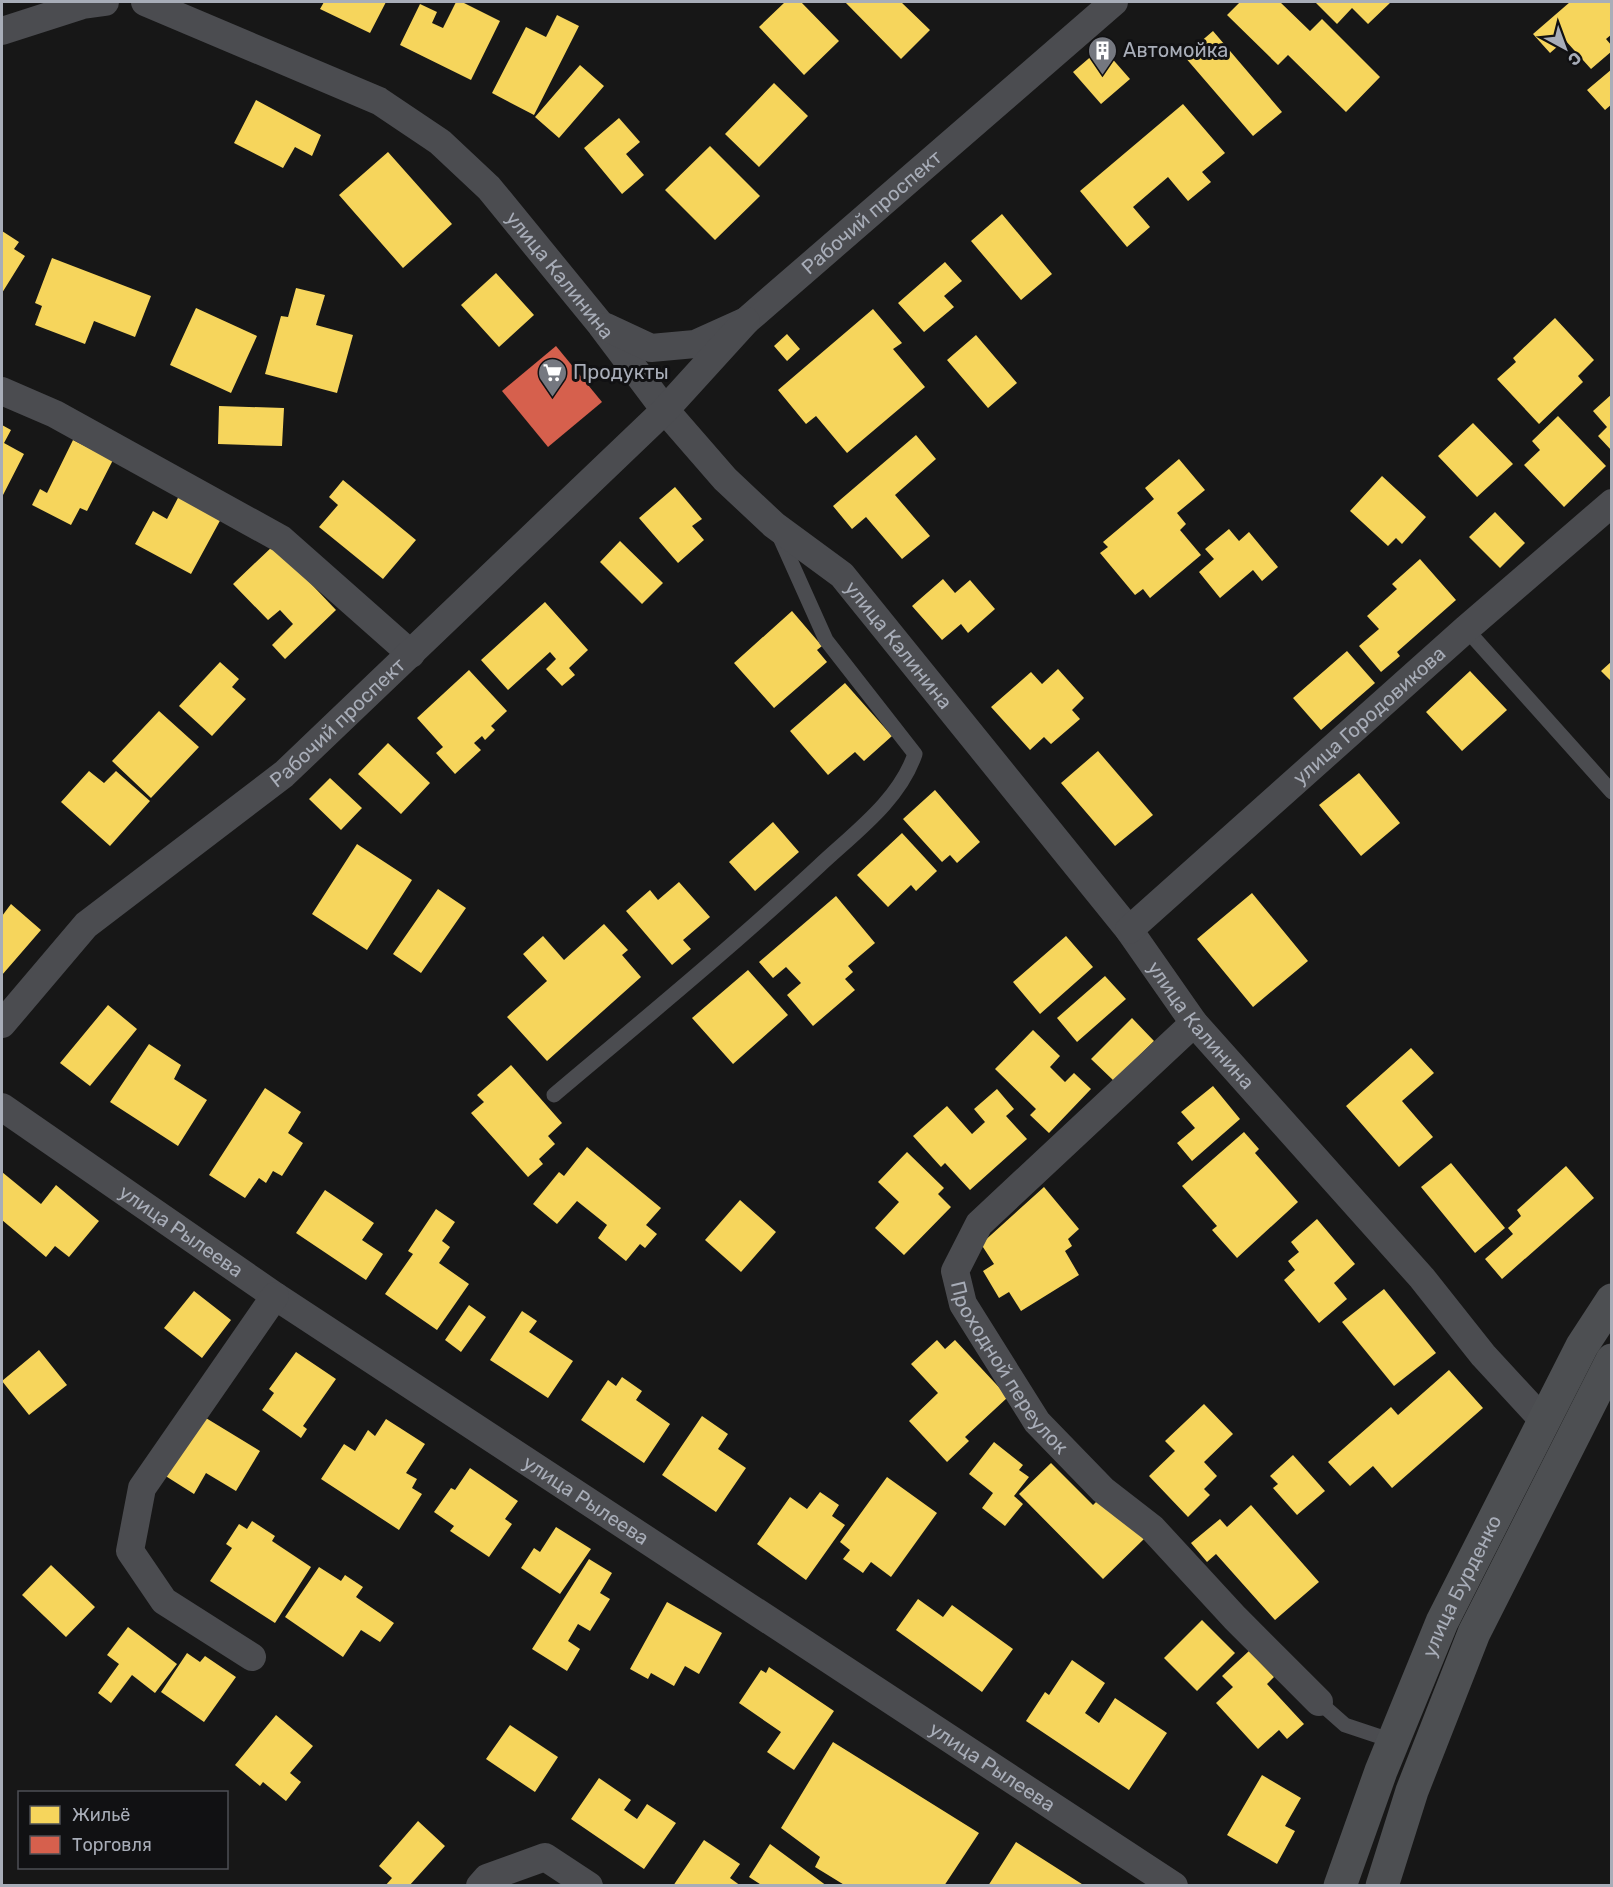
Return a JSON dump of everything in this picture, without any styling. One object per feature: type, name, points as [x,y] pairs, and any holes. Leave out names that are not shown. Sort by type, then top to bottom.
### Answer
[{"type":"main road","name":"улица Бурденко","points":[[1340,1886],[1394,1741],[1442,1622],[1582,1346],[1611,1300]]},
{"type":"main road","name":"улица Бурденко","points":[[1382,1886],[1412,1791],[1474,1633],[1611,1360]]},
{"type":"street","points":[[2,31],[83,5],[105,2]]},
{"type":"street","name":"улица Калинина","points":[[146,2],[379,101],[440,142],[489,188],[602,325],[665,410],[725,479],[774,525],[842,575],[1129,930],[1194,1023],[1422,1278],[1483,1355],[1544,1421]]},
{"type":"street","name":"Рабочий проспект","points":[[2,1024],[87,925],[284,774],[665,410],[746,321],[1114,2]]},
{"type":"street","name":"Рабочий проспект","points":[[602,325],[651,348],[695,344],[746,321]]},
{"type":"street","points":[[2,391],[55,414],[281,539],[411,654]]},
{"type":"street","name":"улица Городовикова","points":[[1129,930],[1466,629],[1611,503]]},
{"type":"street","name":"Проходной переулок","points":[[1194,1023],[979,1224],[955,1271],[963,1304],[1037,1422],[1103,1490],[1152,1528],[1235,1618],[1319,1702]]},
{"type":"street","name":"улица Рылеева","points":[[2,1107],[275,1296],[1174,1886]]},
{"type":"street","points":[[252,1657],[164,1601],[130,1551],[142,1488],[275,1296]]},
{"type":"street","points":[[480,1886],[487,1878],[545,1857],[589,1886]]},
{"type":"lane","points":[[554,1095],[764,918],[884,805],[909,772],[915,754],[826,640],[774,525]]},
{"type":"lane","points":[[1466,629],[1611,792]]},
{"type":"lane","points":[[1319,1702],[1345,1725],[1394,1741]]},
{"type":"building: Жильё","points":[[324,2],[386,2],[370,33],[320,9]]},
{"type":"building: Жильё","points":[[456,2],[462,2],[500,21],[471,80],[400,45],[420,4],[437,12],[432,23],[443,28]]},
{"type":"building: Жильё","points":[[785,2],[801,2],[839,41],[804,75],[759,27]]},
{"type":"building: Жильё","points":[[845,2],[901,2],[930,30],[901,59]]},
{"type":"building: Жильё","points":[[1240,2],[1280,2],[1310,31],[1322,19],[1380,77],[1346,112],[1288,55],[1278,65],[1227,15]]},
{"type":"building: Жильё","points":[[1315,2],[1391,2],[1368,24],[1352,8],[1337,24]]},
{"type":"building: Жильё","points":[[1570,2],[1612,2],[1612,34],[1606,39],[1612,46],[1612,51],[1591,69],[1565,40],[1550,53],[1533,34]]},
{"type":"building: Жильё","points":[[557,15],[579,26],[534,115],[492,93],[526,27],[546,37]]},
{"type":"building: Жильё","points":[[1213,31],[1282,112],[1253,136],[1184,56]]},
{"type":"building: Жильё","name":"Автомойка","points":[[1102,47],[1130,79],[1101,104],[1073,72]]},
{"type":"building: Жильё","points":[[580,65],[604,86],[559,138],[535,117]]},
{"type":"building: Жильё","points":[[1612,69],[1612,104],[1605,110],[1587,90]]},
{"type":"building: Жильё","points":[[774,83],[808,116],[759,167],[725,134]]},
{"type":"building: Жильё","points":[[256,100],[321,135],[312,156],[295,147],[283,168],[234,143]]},
{"type":"building: Жильё","points":[[1183,104],[1225,153],[1202,172],[1211,182],[1188,201],[1168,177],[1133,207],[1150,227],[1127,247],[1080,191]]},
{"type":"building: Жильё","points":[[619,118],[640,142],[626,154],[644,175],[622,194],[584,148]]},
{"type":"building: Жильё","points":[[710,146],[760,196],[715,240],[665,190]]},
{"type":"building: Жильё","points":[[388,152],[452,224],[403,268],[339,195]]},
{"type":"building: Жильё","points":[[1002,214],[1052,274],[1021,300],[971,241]]},
{"type":"building: Жильё","points":[[2,231],[19,242],[14,249],[25,256],[2,293]]},
{"type":"building: Жильё","points":[[52,258],[151,296],[135,337],[94,321],[85,344],[35,325],[42,306],[35,303]]},
{"type":"building: Жильё","points":[[945,262],[962,281],[944,296],[954,307],[924,332],[898,303]]},
{"type":"building: Жильё","points":[[496,273],[534,315],[499,347],[461,305]]},
{"type":"building: Жильё","points":[[296,288],[325,295],[316,325],[353,335],[337,393],[265,374],[281,316],[288,317]]},
{"type":"building: Жильё","points":[[196,308],[257,336],[231,393],[170,365]]},
{"type":"building: Жильё","points":[[873,309],[902,343],[893,349],[925,387],[847,453],[816,416],[806,424],[778,390]]},
{"type":"building: Жильё","points":[[1555,318],[1594,360],[1578,376],[1583,382],[1539,424],[1497,379],[1516,362],[1513,358]]},
{"type":"building: Жильё","points":[[787,334],[800,349],[787,361],[774,346]]},
{"type":"building: Жильё","points":[[976,335],[1017,383],[988,408],[947,360]]},
{"type":"building: Жильё","points":[[1612,394],[1612,451],[1598,436],[1607,427],[1593,411]]},
{"type":"building: Жильё","points":[[219,406],[284,408],[282,446],[218,444]]},
{"type":"building: Жильё","points":[[1558,416],[1606,466],[1564,507],[1524,465],[1540,450],[1532,441]]},
{"type":"building: Жильё","points":[[1473,423],[1513,464],[1477,497],[1438,456]]},
{"type":"building: Жильё","points":[[2,425],[11,430],[4,443],[24,454],[2,497]]},
{"type":"building: Жильё","points":[[916,435],[936,459],[895,495],[930,536],[902,559],[866,517],[852,529],[833,506]]},
{"type":"building: Жильё","points":[[73,440],[113,460],[87,511],[80,508],[71,525],[32,505],[40,489],[47,493]]},
{"type":"building: Жильё","points":[[1179,459],[1205,490],[1177,513],[1186,524],[1180,530],[1201,555],[1150,598],[1143,589],[1135,595],[1100,553],[1108,547],[1103,542],[1154,499],[1145,488]]},
{"type":"building: Жильё","points":[[1382,476],[1426,517],[1402,544],[1396,538],[1388,546],[1350,511]]},
{"type":"building: Жильё","points":[[343,480],[416,540],[383,579],[319,527],[338,505],[329,497]]},
{"type":"building: Жильё","points":[[675,487],[702,519],[692,526],[704,540],[678,563],[639,518]]},
{"type":"building: Жильё","points":[[180,494],[222,517],[191,574],[135,544],[153,511],[167,519]]},
{"type":"building: Жильё","points":[[1495,512],[1525,543],[1500,568],[1469,537]]},
{"type":"building: Жильё","points":[[1229,529],[1239,541],[1249,532],[1278,567],[1262,581],[1253,570],[1220,598],[1199,572],[1214,559],[1205,549]]},
{"type":"building: Жильё","points":[[620,541],[663,583],[642,604],[600,562]]},
{"type":"building: Жильё","points":[[274,545],[336,610],[285,659],[272,645],[293,624],[280,610],[268,620],[233,584]]},
{"type":"building: Жильё","points":[[1420,559],[1456,600],[1397,652],[1400,656],[1381,672],[1359,646],[1379,629],[1367,616],[1397,589],[1392,584]]},
{"type":"building: Жильё","points":[[943,579],[955,593],[970,580],[995,609],[968,633],[961,624],[942,640],[912,606]]},
{"type":"building: Жильё","points":[[545,602],[588,650],[569,668],[575,675],[562,686],[546,669],[556,659],[550,652],[508,690],[481,660]]},
{"type":"building: Жильё","points":[[792,611],[822,646],[817,650],[827,662],[774,708],[734,663]]},
{"type":"building: Жильё","points":[[1347,651],[1375,683],[1321,730],[1293,698]]},
{"type":"building: Жильё","points":[[1612,661],[1612,682],[1601,671]]},
{"type":"building: Жильё","points":[[220,662],[239,679],[232,687],[246,699],[212,736],[179,706]]},
{"type":"building: Жильё","points":[[1058,669],[1084,698],[1072,710],[1080,719],[1051,744],[1044,737],[1030,750],[991,707],[1031,672],[1042,684]]},
{"type":"building: Жильё","points":[[469,670],[507,711],[491,726],[495,730],[485,740],[482,736],[474,743],[481,750],[455,774],[436,753],[443,747],[417,718]]},
{"type":"building: Жильё","points":[[1470,671],[1507,710],[1462,751],[1426,712]]},
{"type":"building: Жильё","points":[[845,683],[892,736],[864,761],[855,752],[828,775],[790,731]]},
{"type":"building: Жильё","points":[[159,711],[199,747],[151,798],[112,761]]},
{"type":"building: Жильё","points":[[388,743],[430,783],[401,814],[358,774]]},
{"type":"building: Жильё","points":[[1098,751],[1153,815],[1115,846],[1061,783]]},
{"type":"building: Жильё","points":[[89,771],[104,783],[116,771],[150,801],[110,846],[61,802]]},
{"type":"building: Жильё","points":[[1359,773],[1400,823],[1361,856],[1319,805]]},
{"type":"building: Жильё","points":[[330,778],[362,808],[341,830],[309,799]]},
{"type":"building: Жильё","points":[[935,790],[980,842],[957,863],[950,855],[942,862],[903,819]]},
{"type":"building: Жильё","points":[[773,822],[799,852],[755,891],[729,862]]},
{"type":"building: Жильё","points":[[902,833],[937,871],[916,891],[911,885],[888,907],[857,875]]},
{"type":"building: Жильё","points":[[357,844],[412,880],[367,950],[312,914]]},
{"type":"building: Жильё","points":[[679,882],[710,917],[683,940],[691,949],[672,965],[626,911],[650,890],[658,900]]},
{"type":"building: Жильё","points":[[438,889],[466,908],[421,973],[393,954]]},
{"type":"building: Жильё","points":[[1252,893],[1308,961],[1253,1007],[1197,939]]},
{"type":"building: Жильё","points":[[836,896],[875,943],[848,966],[853,972],[845,979],[855,990],[813,1026],[787,995],[801,983],[786,967],[773,978],[759,962]]},
{"type":"building: Жильё","points":[[11,904],[41,930],[2,975],[2,916]]},
{"type":"building: Жильё","points":[[604,924],[628,950],[622,955],[641,977],[547,1061],[507,1017],[547,981],[523,954],[543,936],[564,960]]},
{"type":"building: Жильё","points":[[1066,936],[1093,967],[1040,1014],[1013,982]]},
{"type":"building: Жильё","points":[[748,970],[788,1015],[733,1064],[692,1018]]},
{"type":"building: Жильё","points":[[1105,976],[1126,999],[1077,1042],[1057,1018]]},
{"type":"building: Жильё","points":[[108,1005],[137,1029],[90,1086],[60,1063]]},
{"type":"building: Жильё","points":[[1132,1018],[1154,1041],[1114,1081],[1091,1059]]},
{"type":"building: Жильё","points":[[1033,1030],[1060,1056],[1050,1067],[1065,1082],[1074,1073],[1091,1089],[1049,1133],[1030,1115],[1036,1109],[995,1069]]},
{"type":"building: Жильё","points":[[149,1044],[181,1065],[174,1079],[207,1100],[178,1146],[110,1102]]},
{"type":"building: Жильё","points":[[1411,1048],[1434,1073],[1402,1101],[1433,1137],[1399,1167],[1346,1106]]},
{"type":"building: Жильё","points":[[511,1065],[562,1123],[548,1136],[555,1144],[539,1159],[543,1164],[528,1177],[471,1113],[484,1102],[477,1095]]},
{"type":"building: Жильё","points":[[1213,1086],[1240,1119],[1192,1161],[1177,1143],[1195,1128],[1181,1112]]},
{"type":"building: Жильё","points":[[265,1088],[301,1112],[288,1133],[303,1143],[282,1176],[273,1171],[266,1183],[259,1178],[245,1198],[209,1175]]},
{"type":"building: Жильё","points":[[997,1089],[1014,1109],[1006,1116],[1027,1139],[970,1190],[945,1163],[941,1167],[913,1136],[947,1106],[972,1134],[985,1122],[974,1109]]},
{"type":"building: Жильё","points":[[1244,1132],[1259,1149],[1255,1153],[1298,1202],[1237,1258],[1212,1230],[1217,1226],[1182,1186]]},
{"type":"building: Жильё","points":[[587,1147],[661,1208],[646,1225],[657,1234],[645,1248],[640,1244],[626,1261],[598,1238],[607,1225],[577,1201],[557,1224],[533,1204],[559,1172],[564,1176]]},
{"type":"building: Жильё","points":[[907,1152],[944,1188],[938,1194],[951,1207],[904,1255],[875,1228],[899,1202],[878,1182]]},
{"type":"building: Жильё","points":[[1451,1163],[1505,1228],[1475,1253],[1421,1187]]},
{"type":"building: Жильё","points":[[1566,1166],[1594,1198],[1502,1279],[1485,1259],[1513,1234],[1508,1228],[1521,1216],[1517,1210]]},
{"type":"building: Жильё","points":[[2,1172],[41,1204],[56,1185],[99,1221],[69,1257],[55,1246],[46,1257],[2,1220]]},
{"type":"building: Жильё","points":[[1044,1187],[1079,1229],[1068,1239],[1072,1246],[1065,1251],[1079,1275],[1021,1311],[1009,1292],[999,1298],[983,1271],[994,1264],[981,1244]]},
{"type":"building: Жильё","points":[[325,1190],[374,1223],[362,1240],[383,1254],[366,1280],[296,1233]]},
{"type":"building: Жильё","points":[[740,1200],[776,1232],[741,1272],[705,1240]]},
{"type":"building: Жильё","points":[[436,1209],[455,1222],[442,1241],[450,1247],[439,1263],[469,1284],[437,1330],[385,1294],[413,1254],[408,1251]]},
{"type":"building: Жильё","points":[[1317,1219],[1355,1264],[1334,1283],[1347,1299],[1319,1323],[1284,1280],[1295,1270],[1288,1261],[1299,1252],[1291,1242]]},
{"type":"building: Жильё","points":[[1384,1289],[1436,1353],[1394,1386],[1342,1322]]},
{"type":"building: Жильё","points":[[194,1291],[231,1320],[202,1358],[164,1328]]},
{"type":"building: Жильё","points":[[469,1305],[486,1317],[461,1352],[445,1340]]},
{"type":"building: Жильё","points":[[522,1311],[537,1321],[529,1332],[573,1361],[548,1398],[490,1360]]},
{"type":"building: Жильё","points":[[937,1340],[945,1349],[955,1340],[1008,1397],[965,1437],[969,1441],[947,1462],[909,1421],[938,1393],[911,1364]]},
{"type":"building: Жильё","points":[[39,1350],[67,1385],[29,1415],[2,1381]]},
{"type":"building: Жильё","points":[[296,1352],[336,1379],[303,1426],[307,1429],[301,1438],[262,1410],[274,1393],[269,1389]]},
{"type":"building: Жильё","points":[[1449,1370],[1483,1408],[1392,1488],[1373,1466],[1350,1486],[1328,1462],[1391,1407],[1398,1415]]},
{"type":"building: Жильё","points":[[622,1377],[642,1391],[636,1400],[670,1424],[644,1463],[581,1420],[608,1380],[616,1386]]},
{"type":"building: Жильё","points":[[1204,1404],[1233,1434],[1204,1462],[1217,1476],[1204,1489],[1210,1495],[1188,1517],[1149,1476],[1175,1451],[1165,1441]]},
{"type":"building: Жильё","points":[[201,1415],[260,1451],[236,1491],[206,1473],[194,1494],[164,1475]]},
{"type":"building: Жильё","points":[[702,1416],[728,1434],[718,1449],[746,1468],[716,1512],[662,1475]]},
{"type":"building: Жильё","points":[[386,1419],[425,1444],[406,1473],[417,1479],[412,1488],[422,1494],[399,1530],[321,1479],[344,1444],[355,1451],[368,1430],[375,1436]]},
{"type":"building: Жильё","points":[[994,1442],[1023,1465],[1019,1470],[1029,1477],[1014,1496],[1023,1504],[1005,1526],[982,1508],[993,1493],[969,1474]]},
{"type":"building: Жильё","points":[[1293,1455],[1325,1491],[1297,1515],[1273,1488],[1278,1484],[1270,1476]]},
{"type":"building: Жильё","points":[[1051,1463],[1093,1505],[1103,1495],[1145,1538],[1103,1579],[1019,1494]]},
{"type":"building: Жильё","points":[[470,1468],[518,1501],[505,1519],[512,1524],[489,1557],[450,1531],[454,1526],[434,1512],[451,1488],[455,1490]]},
{"type":"building: Жильё","points":[[887,1477],[937,1513],[891,1577],[871,1562],[863,1573],[843,1559],[850,1550],[840,1542]]},
{"type":"building: Жильё","points":[[820,1492],[839,1505],[832,1516],[845,1525],[806,1580],[757,1544],[790,1497],[807,1509]]},
{"type":"building: Жильё","points":[[1251,1505],[1319,1582],[1275,1620],[1216,1554],[1207,1562],[1191,1543],[1220,1519],[1227,1527]]},
{"type":"building: Жильё","points":[[252,1521],[275,1536],[272,1541],[311,1567],[275,1623],[210,1581],[232,1548],[226,1544],[239,1524],[247,1529]]},
{"type":"building: Жильё","points":[[556,1527],[591,1549],[560,1594],[521,1568],[534,1548],[540,1552]]},
{"type":"building: Жильё","points":[[589,1559],[612,1573],[600,1593],[610,1599],[590,1631],[578,1624],[568,1641],[580,1649],[567,1671],[532,1649]]},
{"type":"building: Жильё","points":[[51,1565],[95,1607],[66,1637],[22,1595]]},
{"type":"building: Жильё","points":[[319,1567],[341,1581],[345,1575],[363,1587],[356,1597],[394,1623],[380,1642],[361,1630],[343,1657],[285,1617]]},
{"type":"building: Жильё","points":[[918,1599],[943,1617],[952,1605],[1013,1649],[982,1692],[896,1630]]},
{"type":"building: Жильё","points":[[667,1602],[722,1633],[699,1674],[685,1666],[674,1686],[651,1673],[648,1679],[630,1669]]},
{"type":"building: Жильё","points":[[1202,1620],[1235,1653],[1197,1691],[1164,1658]]},
{"type":"building: Жильё","points":[[128,1627],[177,1664],[155,1693],[132,1675],[111,1703],[98,1693],[119,1664],[107,1655]]},
{"type":"building: Жильё","points":[[1249,1651],[1274,1677],[1267,1684],[1304,1724],[1287,1739],[1279,1730],[1258,1749],[1216,1703],[1233,1687],[1222,1676]]},
{"type":"building: Жильё","points":[[187,1653],[200,1662],[205,1656],[236,1677],[204,1722],[161,1692]]},
{"type":"building: Жильё","points":[[1072,1660],[1105,1683],[1085,1713],[1099,1723],[1115,1698],[1167,1733],[1129,1790],[1026,1721],[1045,1692],[1049,1695]]},
{"type":"building: Жильё","points":[[769,1667],[834,1711],[794,1770],[767,1752],[781,1732],[739,1703],[761,1670],[766,1673]]},
{"type":"building: Жильё","points":[[276,1715],[313,1746],[290,1773],[301,1782],[286,1801],[263,1782],[260,1786],[235,1765]]},
{"type":"building: Жильё","points":[[510,1725],[558,1757],[535,1792],[486,1759]]},
{"type":"building: Жильё","points":[[833,1742],[979,1833],[944,1886],[846,1886],[815,1867],[820,1857],[781,1828]]},
{"type":"building: Жильё","points":[[1262,1775],[1301,1798],[1285,1826],[1295,1831],[1277,1864],[1227,1835]]},
{"type":"building: Жильё","points":[[599,1778],[631,1800],[624,1810],[637,1819],[647,1804],[676,1823],[644,1869],[571,1819]]},
{"type":"building: Жильё","points":[[418,1821],[445,1846],[409,1886],[385,1886],[392,1878],[379,1866]]},
{"type":"building: Жильё","points":[[704,1840],[740,1864],[730,1878],[741,1886],[673,1886]]},
{"type":"building: Жильё","points":[[1016,1842],[1085,1886],[988,1886]]},
{"type":"building: Жильё","points":[[770,1844],[827,1886],[763,1886],[749,1877]]},
{"type":"building: Торговля","name":"Продукты","points":[[556,346],[602,402],[548,447],[502,391]]},
{"type":"place","name":"Автомойка","points":[[1102,76]]},
{"type":"place","name":"Продукты","points":[[552,398]]}]
